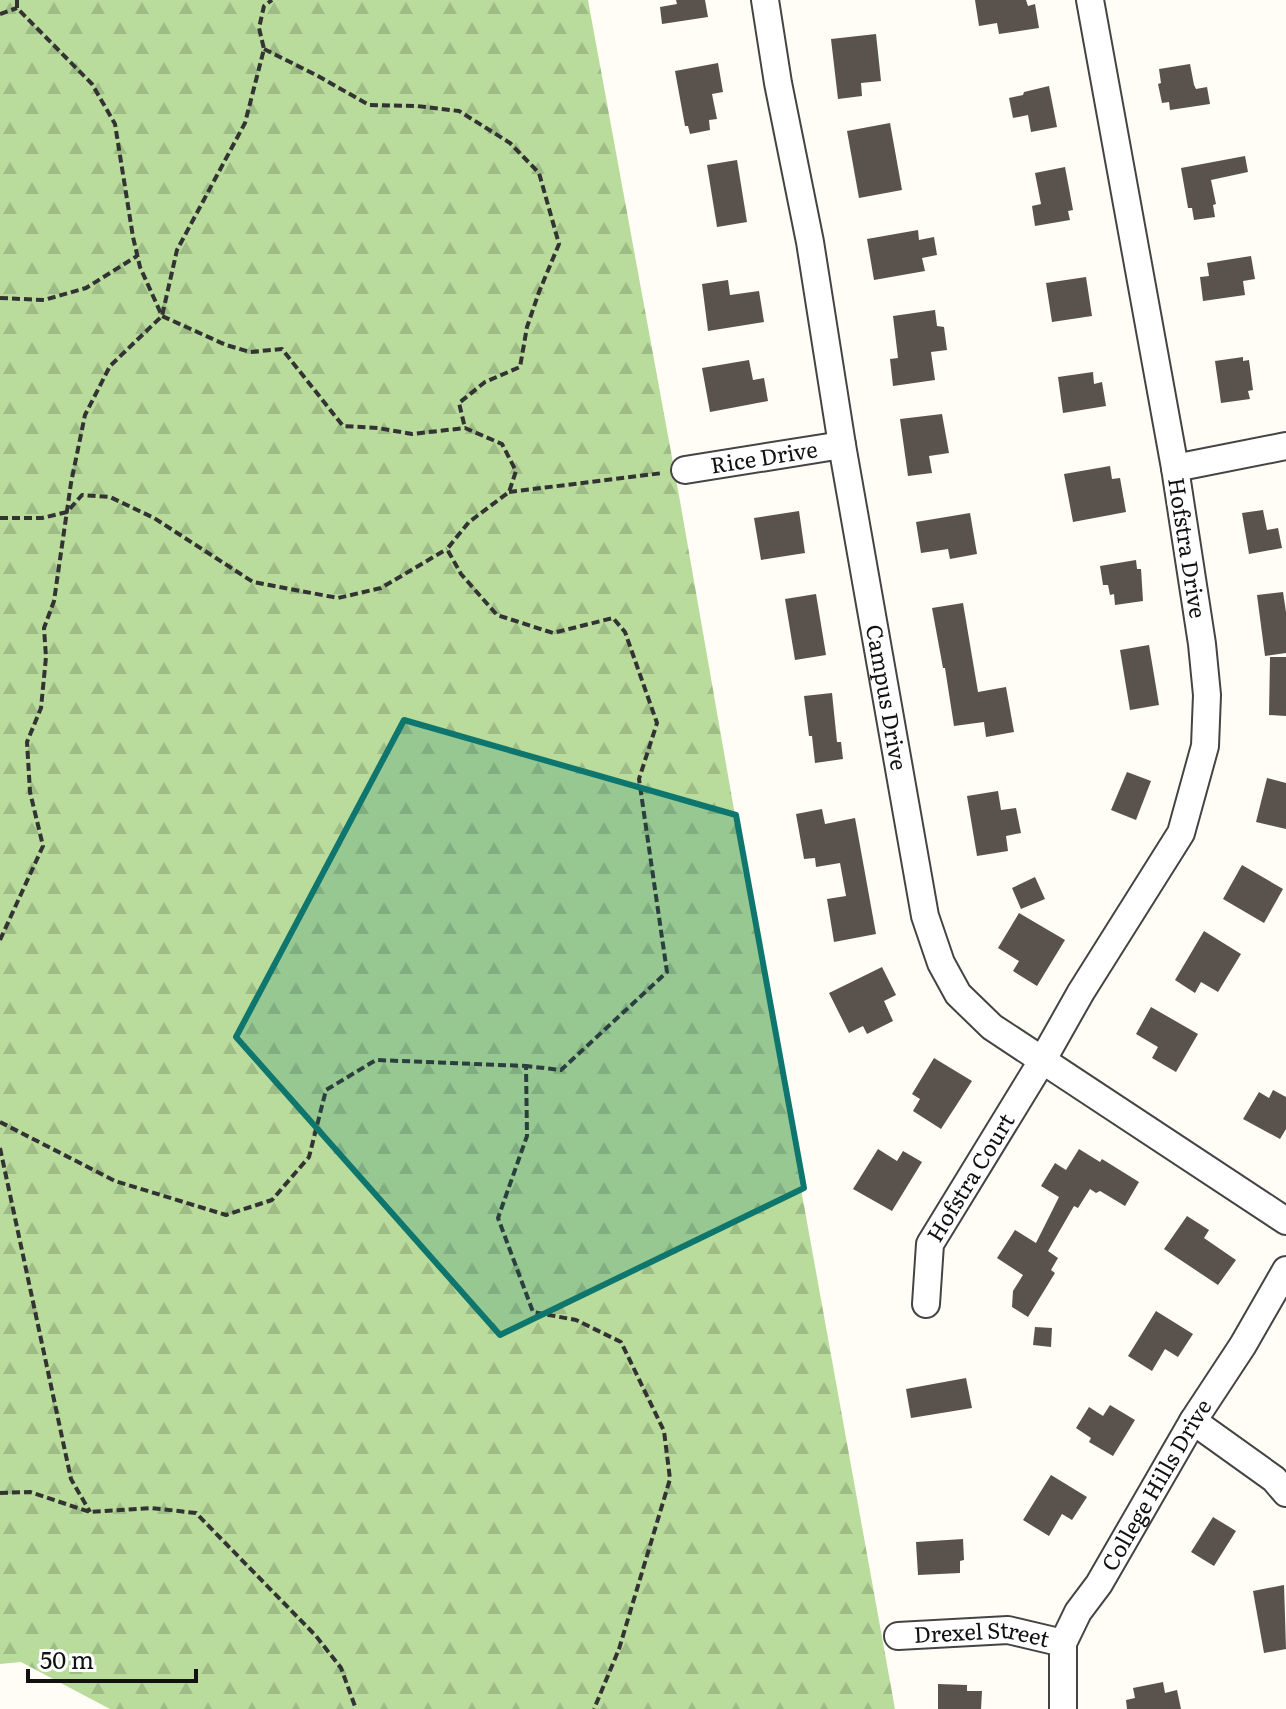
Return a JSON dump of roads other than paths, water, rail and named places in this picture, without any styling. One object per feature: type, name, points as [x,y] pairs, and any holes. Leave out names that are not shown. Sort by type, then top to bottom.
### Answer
[{"type":"street","name":"Campus Drive","points":[[765,0],[810,242],[842,445],[925,916],[941,963],[958,994],[992,1027],[1286,1221]]},
{"type":"street","name":"Hofstra Drive","points":[[1042,1061],[1081,992],[1181,833],[1205,746],[1207,695],[1202,644],[1175,468],[1090,0]]},
{"type":"street","name":"Rice Drive","points":[[685,470],[842,445]]},
{"type":"street","points":[[1175,468],[1286,446]]},
{"type":"street","name":"Hofstra Court","points":[[926,1304],[930,1244],[1042,1061]]},
{"type":"street","name":"College Hills Drive","points":[[1063,1709],[1063,1643],[1078,1612],[1099,1584],[1193,1421],[1243,1345],[1286,1270]]},
{"type":"street","points":[[1193,1421],[1274,1479],[1286,1493]]},
{"type":"street","name":"Drexel Street","points":[[898,1636],[1008,1630],[1063,1643]]}]
